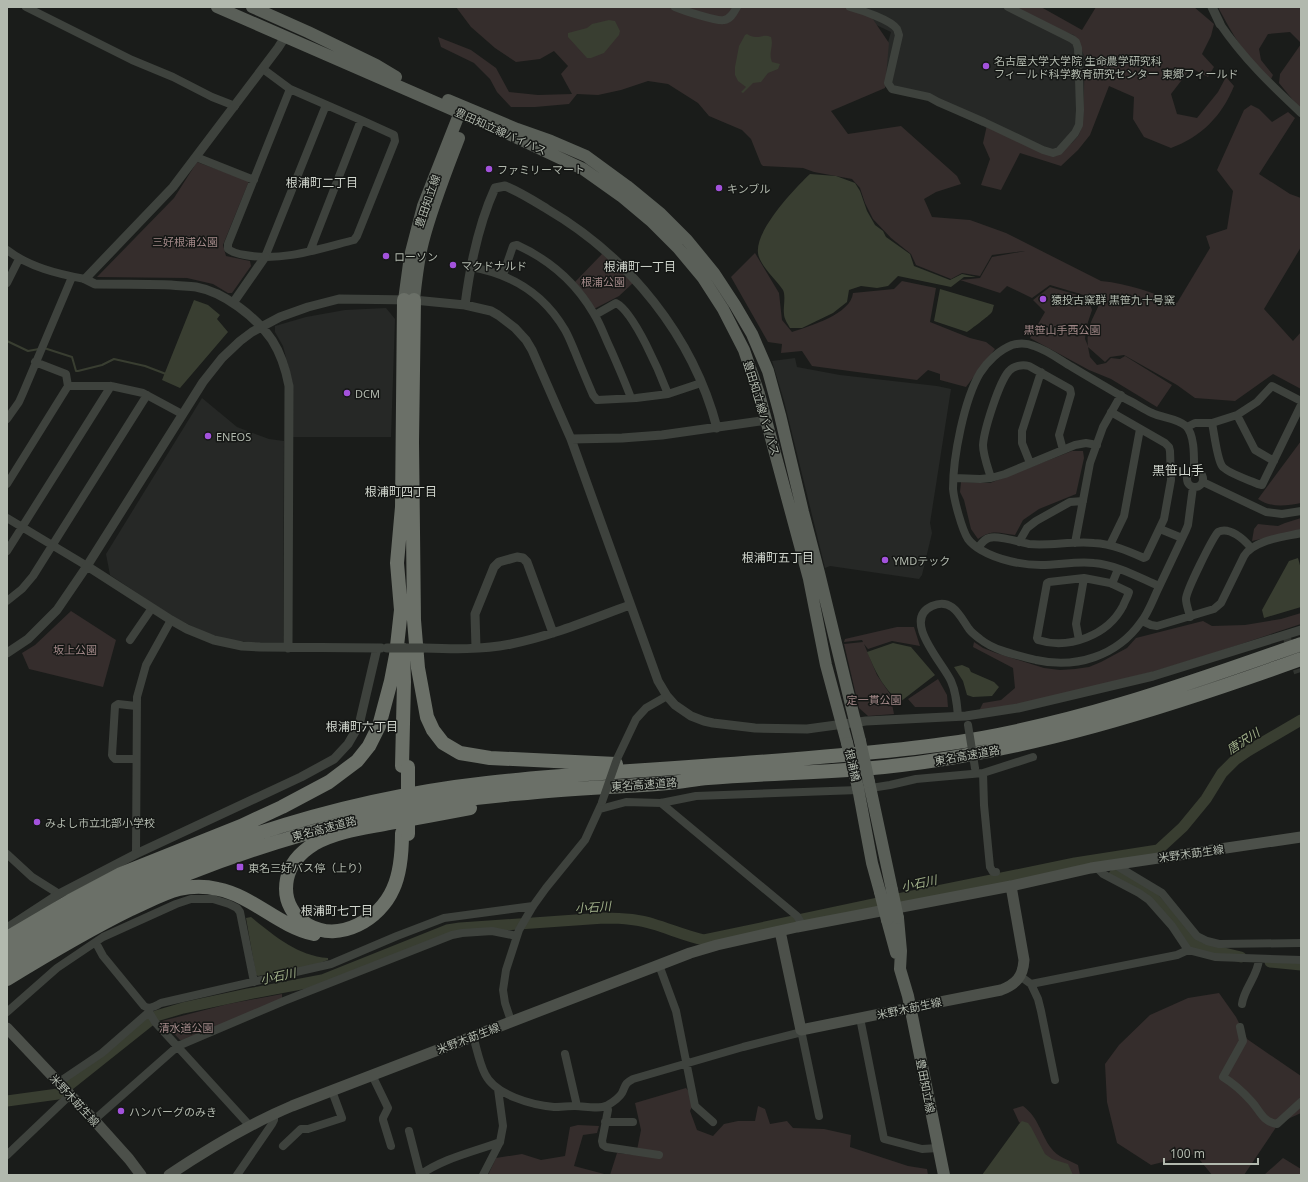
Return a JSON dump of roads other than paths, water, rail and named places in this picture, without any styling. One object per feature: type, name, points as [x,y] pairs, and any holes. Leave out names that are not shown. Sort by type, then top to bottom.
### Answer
[{"type":"highway","points":[[7,979],[56,949],[122,914],[178,889],[209,887],[227,891],[242,897],[294,927],[317,935],[339,936],[367,927],[385,912],[398,893],[405,871],[407,852],[405,833],[403,636],[397,563],[402,507],[409,300]]},
{"type":"highway","points":[[409,300],[415,637],[418,668],[427,717],[433,730],[443,743],[460,753],[490,758],[672,768]]},
{"type":"highway","points":[[7,938],[120,874],[240,826],[282,807],[329,782],[357,762],[369,746],[379,726],[392,681],[401,610]]},
{"type":"highway","points":[[405,766],[415,637]]},
{"type":"highway","name":"東名高速道路","points":[[7,952],[72,912],[120,888],[174,864],[282,825],[332,811],[429,791],[486,783],[745,763],[945,744],[1003,734],[1098,711],[1204,678],[1301,644]]},
{"type":"highway","name":"東名高速道路","points":[[7,968],[126,899],[184,874],[231,856],[339,824],[387,812],[445,802],[528,792],[669,783],[709,778],[809,773],[884,767],[946,759],[1053,738],[1102,725],[1170,704],[1301,659]]},
{"type":"highway","points":[[405,833],[397,879],[390,897],[371,918],[363,923],[347,929],[329,931],[312,927],[298,918],[292,911],[287,899],[286,886],[290,869],[294,862],[306,850],[315,844],[336,835],[450,812],[528,799],[669,783]]},
{"type":"main road","name":"豊田知立線バイパス","points":[[217,7],[285,37],[465,111],[550,141],[586,156],[627,186],[661,214],[687,240],[714,274],[735,305],[752,334],[768,371],[781,417],[803,512],[856,723]]},
{"type":"main road","name":"豊田知立線バイパス","points":[[252,7],[308,32],[465,111],[481,121],[583,169],[621,196],[652,222],[673,243],[703,278],[723,309],[744,350],[767,420],[809,579],[826,665],[847,743]]},
{"type":"main road","name":"豊田知立線","points":[[409,300],[411,251],[423,206],[465,111]]},
{"type":"main road","name":"根浦橋","points":[[856,723],[870,785]]},
{"type":"main road","name":"根浦橋","points":[[847,743],[858,789]]},
{"type":"main road","points":[[870,785],[892,890],[893,919]]},
{"type":"main road","points":[[858,789],[871,856],[880,892],[893,919]]},
{"type":"main road","name":"米野木莇生線","points":[[168,1175],[250,1126],[274,1114],[332,1090],[704,948],[803,925],[1011,886],[1098,867],[1301,837]]},
{"type":"main road","points":[[1011,886],[1024,960],[1020,976]]},
{"type":"main road","name":"豊田知立線","points":[[893,919],[901,952],[900,969],[909,1002],[944,1175]]},
{"type":"main road","points":[[780,931],[801,1030]]},
{"type":"main road","name":"米野木莇生線","points":[[801,1030],[860,1018],[909,1002],[1001,990],[1011,986],[1020,976]]},
{"type":"main road","name":"米野木莇生線","points":[[7,1028],[94,1120],[129,1159],[141,1175]]},
{"type":"street","points":[[26,7],[132,60],[235,106]]},
{"type":"street","points":[[675,7],[706,16],[713,20],[724,20],[731,16],[737,7]]},
{"type":"street","points":[[850,7],[884,20],[896,28],[899,35],[888,83],[892,89],[929,97],[1043,150],[1053,153],[1057,152],[1075,133],[1079,124],[1078,48],[1076,42],[1008,7]]},
{"type":"street","points":[[1212,7],[1220,24],[1238,50],[1261,75],[1301,113]]},
{"type":"street","points":[[85,280],[168,193],[263,69],[285,37]]},
{"type":"street","points":[[263,69],[290,90],[394,135],[395,140],[354,240],[278,257],[255,257],[234,252],[227,247],[290,90]]},
{"type":"street","points":[[233,303],[265,257],[326,105]]},
{"type":"street","points":[[310,251],[361,120]]},
{"type":"street","points":[[196,157],[254,180]]},
{"type":"street","points":[[465,305],[471,267],[483,220],[495,188],[502,186],[509,188],[558,215],[586,234],[626,270],[664,316],[682,345],[701,383],[717,428]]},
{"type":"street","points":[[503,275],[513,246],[517,245],[540,257],[557,269],[576,289],[595,315],[625,380],[631,398]]},
{"type":"street","points":[[7,250],[19,259],[30,264],[95,284],[195,287],[216,294],[233,303],[261,326],[272,341],[281,356],[289,386],[288,648]]},
{"type":"street","points":[[7,284],[19,259]]},
{"type":"street","points":[[471,267],[503,275],[519,283],[530,290],[550,309],[565,330],[596,399],[631,398],[668,394],[701,383]]},
{"type":"street","points":[[7,419],[18,402],[72,277]]},
{"type":"street","points":[[7,653],[28,638],[57,610],[87,566],[192,398],[222,358],[240,341],[261,326],[308,306],[339,299],[409,300],[465,305],[491,311],[498,315],[515,328],[526,340],[571,439],[652,668],[658,681],[667,696],[676,706],[698,719],[712,724],[754,728],[807,729],[909,718],[964,719],[1018,708],[1153,676],[1301,630]]},
{"type":"street","points":[[595,315],[616,302],[623,308],[648,348],[668,394]]},
{"type":"street","points":[[1159,586],[1118,569],[1092,563],[1082,562],[1042,565],[1021,563],[1001,558],[978,548],[968,539],[955,500],[954,489],[959,438],[967,405],[977,379],[984,367],[1005,348],[1014,345],[1029,344],[1038,347],[1153,413],[1182,423],[1187,427],[1192,437],[1194,470]]},
{"type":"street","points":[[7,484],[68,386],[66,374],[35,362]]},
{"type":"street","points":[[991,478],[983,443],[985,430],[1003,380],[1008,372],[1013,368],[1029,366],[1070,389],[1071,391],[1059,435],[1063,450]]},
{"type":"street","points":[[1030,463],[1022,443],[1022,431],[1041,372]]},
{"type":"street","points":[[68,386],[111,386],[148,395],[182,414]]},
{"type":"street","points":[[7,551],[111,386]]},
{"type":"street","points":[[1187,427],[1194,423],[1212,423],[1237,415],[1256,402],[1272,386],[1301,401]]},
{"type":"street","points":[[7,601],[22,589],[33,576],[148,395]]},
{"type":"street","points":[[1075,543],[1088,471],[1103,427],[1120,395]]},
{"type":"street","points":[[1212,423],[1219,459],[1224,468],[1262,485],[1301,405]]},
{"type":"street","points":[[978,548],[984,540],[991,537],[1040,544],[1094,543],[1110,545],[1145,558],[1164,519],[1171,480],[1170,451],[1169,447],[1165,443],[1111,412]]},
{"type":"street","points":[[1237,415],[1255,450],[1274,461]]},
{"type":"street","points":[[571,439],[622,438],[662,435],[717,428],[781,417]]},
{"type":"street","points":[[1110,545],[1124,516],[1140,429]]},
{"type":"street","points":[[954,478],[991,478],[1005,474],[1080,444],[1086,443],[1097,445]]},
{"type":"street","points":[[1194,470],[1202,474],[1203,482]]},
{"type":"street","points":[[1193,487],[1189,484],[1187,479],[1190,472],[1194,470]]},
{"type":"street","points":[[1193,487],[1198,486],[1203,482]]},
{"type":"street","points":[[1203,482],[1266,512],[1282,514],[1301,511]]},
{"type":"street","points":[[996,872],[992,872],[990,866],[984,805],[978,772],[964,719],[951,679],[922,631],[920,624],[922,616],[930,606],[942,604],[954,608],[975,635],[987,644],[1020,656],[1044,661],[1060,663],[1091,659],[1108,652],[1131,635],[1142,621],[1188,525],[1193,487]]},
{"type":"street","points":[[1019,542],[1027,528],[1036,521],[1070,502],[1083,501]]},
{"type":"street","points":[[7,518],[87,566],[171,620],[203,636],[227,643],[260,647],[288,648],[476,648],[527,641],[630,605]]},
{"type":"street","points":[[1160,529],[1182,538]]},
{"type":"street","points":[[1190,617],[1186,603],[1187,593],[1212,540],[1218,532],[1221,530],[1226,530],[1240,537],[1251,548]]},
{"type":"street","points":[[1142,621],[1157,626],[1212,611],[1221,603],[1244,556],[1251,548],[1262,542],[1301,533]]},
{"type":"street","points":[[476,648],[475,614],[491,573],[498,562],[517,556],[523,558],[527,562],[553,633]]},
{"type":"street","points":[[1112,584],[1118,569]]},
{"type":"street","points":[[1079,640],[1076,624],[1084,578]]},
{"type":"street","points":[[1084,578],[1112,584],[1129,592],[1122,608],[1111,621],[1100,630],[1079,640],[1056,643],[1037,638],[1046,584],[1048,582],[1084,578]]},
{"type":"street","points":[[130,640],[152,608]]},
{"type":"street","points":[[136,854],[137,697],[146,665],[171,620]]},
{"type":"street","points":[[7,928],[59,894],[136,854],[301,777],[334,759],[348,744],[359,724],[377,648]]},
{"type":"street","points":[[511,1021],[505,1003],[503,990],[506,970],[518,933],[533,906],[550,882],[585,840],[636,719],[646,708],[667,696]]},
{"type":"street","points":[[136,706],[118,704],[115,706],[112,755],[115,759],[136,759]]},
{"type":"street","points":[[870,785],[890,786],[916,779],[978,772],[1033,757]]},
{"type":"street","points":[[601,805],[626,802],[661,803],[696,796],[858,789]]},
{"type":"street","points":[[661,803],[797,916],[803,925]]},
{"type":"street","points":[[8,858],[32,878],[59,894]]},
{"type":"street","points":[[1116,864],[1116,866],[1128,874],[1162,893],[1201,939],[1219,944],[1301,943]]},
{"type":"street","points":[[1098,867],[1103,874],[1149,900],[1172,926],[1188,950],[1215,958],[1287,958],[1301,960]]},
{"type":"street","points":[[7,1012],[57,968],[103,937],[176,904],[192,899],[213,899],[237,908],[240,912],[254,982]]},
{"type":"street","points":[[59,1082],[102,1053],[151,1014],[161,1003],[331,964],[444,918],[533,906]]},
{"type":"street","points":[[94,1120],[178,1046],[284,1001],[452,935],[492,931],[518,933]]},
{"type":"street","points":[[96,943],[103,956],[144,1006],[250,1126]]},
{"type":"street","points":[[1031,984],[1177,955],[1188,950]]},
{"type":"street","points":[[1242,1004],[1243,996],[1259,964],[1259,959]]},
{"type":"street","points":[[658,965],[676,1011],[695,1106],[713,1122]]},
{"type":"street","points":[[1020,976],[1031,984],[1038,999],[1055,1080]]},
{"type":"street","points":[[860,1018],[884,1139],[922,1149],[938,1148]]},
{"type":"street","points":[[1240,1027],[1243,1041],[1223,1077],[1253,1103],[1258,1112],[1271,1123],[1277,1124],[1301,1102]]},
{"type":"street","points":[[474,1036],[480,1063],[485,1075],[498,1089],[528,1102],[541,1105],[555,1107],[598,1107],[607,1106],[618,1099],[626,1083],[632,1079],[798,1033],[801,1030],[819,1116]]},
{"type":"street","points":[[565,1054],[576,1106]]},
{"type":"street","points":[[372,1075],[388,1108],[383,1120],[392,1146]]},
{"type":"street","points":[[483,1175],[500,1142],[503,1126],[498,1089]]},
{"type":"street","points":[[283,1146],[301,1129],[308,1129],[342,1118],[332,1090]]},
{"type":"street","points":[[7,1155],[70,1094]]},
{"type":"street","points":[[607,1106],[608,1110],[602,1141],[603,1145],[606,1147],[659,1155]]},
{"type":"street","points":[[237,1175],[272,1124],[274,1114]]},
{"type":"street","points":[[605,1122],[633,1122]]},
{"type":"street","points":[[410,1131],[420,1175],[449,1159],[500,1142]]},
{"type":"waterway","points":[[7,341],[28,351],[39,349]]},
{"type":"waterway","points":[[44,348],[72,357],[76,371],[102,365],[114,359],[145,366],[166,374]]},
{"type":"waterway","name":"小石川","points":[[7,1101],[58,1094],[156,1016],[183,1008],[322,980],[447,930],[617,918],[647,922],[704,940],[1075,863],[1158,850],[1183,827],[1206,799],[1222,773],[1235,760],[1301,720]]},
{"type":"waterway","points":[[1114,875],[1144,890],[1152,896],[1191,942],[1199,947],[1241,957]]},
{"type":"waterway","points":[[1270,962],[1301,965]]},
{"type":"tunnel","points":[[1286,635],[1298,673]]},
{"type":"place","name":"名古屋大学大学院 生命農学研究科 フィールド科学教育研究センター 東郷フィールド","points":[[986,66]]},
{"type":"place","name":"ファミリーマート","points":[[489,169]]},
{"type":"place","name":"キンブル","points":[[719,188]]},
{"type":"place","name":"ローソン","points":[[386,256]]},
{"type":"place","name":"マクドナルド","points":[[453,265]]},
{"type":"place","name":"猿投古窯群 黒笹九十号窯","points":[[1043,299]]},
{"type":"place","name":"DCM","points":[[347,393]]},
{"type":"place","name":"ENEOS","points":[[208,436]]},
{"type":"place","name":"YMDテック","points":[[885,560]]},
{"type":"place","name":"みよし市立北部小学校","points":[[37,822]]},
{"type":"place","name":"東名三好バス停（上り）","points":[[240,867]]},
{"type":"place","name":"ハンバーグのみき","points":[[121,1111]]},
{"type":"district","name":"根浦町二丁目","points":[[322,182]]},
{"type":"district","name":"根浦町一丁目","points":[[640,266]]},
{"type":"district","name":"黒笹山手","points":[[1178,470]]},
{"type":"district","name":"根浦町四丁目","points":[[401,491]]},
{"type":"district","name":"根浦町五丁目","points":[[778,557]]},
{"type":"district","name":"根浦町六丁目","points":[[362,726]]},
{"type":"district","name":"根浦町七丁目","points":[[337,910]]},
{"type":"park label","name":"三好根浦公園","points":[[185,241]]},
{"type":"park label","name":"根浦公園","points":[[603,281]]},
{"type":"park label","name":"黒笹山手西公園","points":[[1062,329]]},
{"type":"park label","name":"坂上公園","points":[[75,649]]},
{"type":"park label","name":"定一貫公園","points":[[874,699]]},
{"type":"park label","name":"清水道公園","points":[[186,1027]]},
{"type":"water label","name":"唐沢川","points":[[1243,741]]}]
